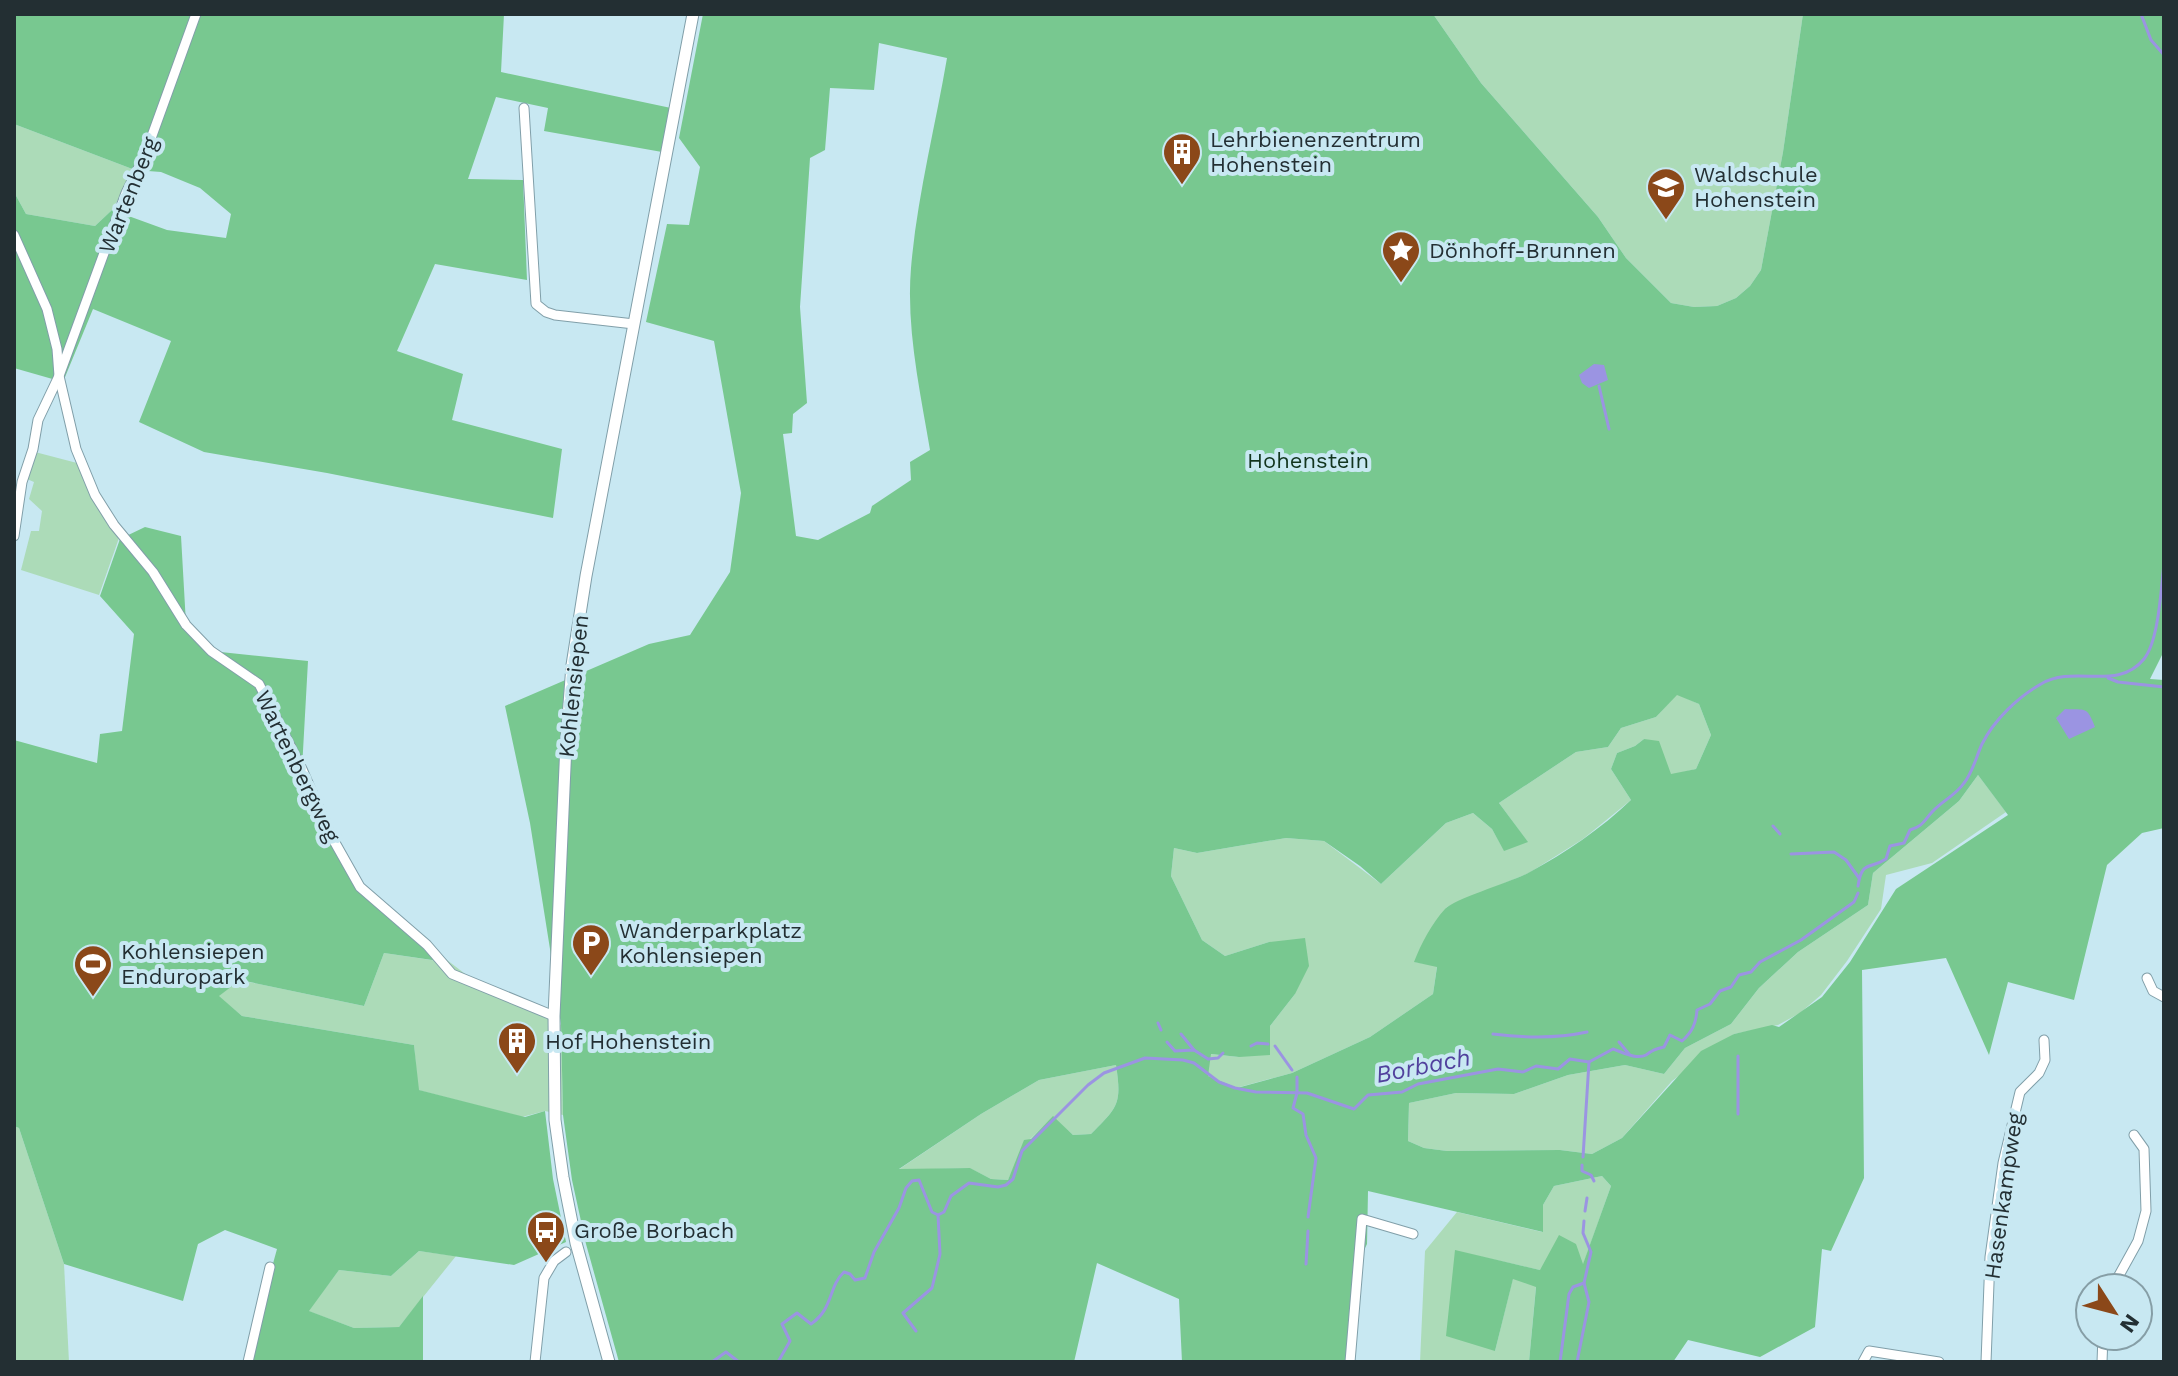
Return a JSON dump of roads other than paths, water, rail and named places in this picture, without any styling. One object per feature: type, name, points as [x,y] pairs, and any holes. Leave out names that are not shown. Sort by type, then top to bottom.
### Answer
[{"type":"street","name":"Wartenberg","points":[[59,376],[196,14]]},
{"type":"street","name":"Kohlensiepen","points":[[609,1362],[577,1247],[555,1120],[554,1016],[566,744],[572,665],[594,527],[693,14]]},
{"type":"street","points":[[524,108],[536,304],[555,315],[634,324]]},
{"type":"street","name":"Wartenbergweg","points":[[14,235],[47,309],[76,449],[87,479],[101,504],[153,572],[186,625],[211,651],[259,684],[302,769],[329,832],[360,887],[427,945],[452,974],[554,1016]]},
{"type":"street","points":[[14,536],[22,482],[33,449],[38,420],[59,376]]},
{"type":"street","points":[[2147,978],[2153,991],[2164,997]]},
{"type":"street","name":"Hasenkampweg","points":[[1986,1362],[1990,1257],[2003,1163],[2020,1092],[2039,1073],[2045,1060],[2044,1040]]},
{"type":"street","points":[[2121,1272],[2138,1241],[2146,1211],[2144,1149],[2134,1135]]},
{"type":"street","points":[[1350,1362],[1362,1219],[1413,1234]]},
{"type":"street","points":[[535,1362],[544,1278],[554,1261],[566,1252]]},
{"type":"street","points":[[248,1362],[270,1267]]},
{"type":"street","points":[[1863,1362],[1869,1351],[1939,1362]]},
{"type":"waterway","name":"Borbach","points":[[2141,14],[2151,40],[2164,55]]},
{"type":"waterway","points":[[1599,386],[1609,429]]},
{"type":"waterway","name":"Borbach","points":[[1858,886],[1864,869],[1886,859],[1890,846],[1904,843],[1910,830],[1920,825],[1961,787],[1987,735],[2024,695],[2054,679],[2121,674],[2144,659],[2156,627],[2164,564]]},
{"type":"waterway","points":[[2108,678],[2164,687]]},
{"type":"waterway","points":[[1773,826],[1780,834]]},
{"type":"waterway","points":[[1791,854],[1834,852],[1846,860],[1859,878]]},
{"type":"waterway","name":"Borbach","points":[[778,1362],[790,1341],[782,1324],[797,1313],[811,1324],[824,1311],[835,1284],[844,1272],[855,1280],[865,1278],[874,1252],[912,1181],[919,1180],[932,1212],[938,1215],[944,1212],[951,1196],[969,1183],[998,1187],[1006,1185],[1013,1179],[1022,1151],[1104,1073],[1145,1058],[1183,1060],[1194,1063],[1219,1082],[1235,1088],[1256,1092],[1307,1093],[1354,1109],[1368,1095],[1402,1092],[1418,1084],[1498,1069],[1523,1072],[1536,1066],[1558,1069],[1570,1059],[1589,1062],[1613,1049],[1638,1057],[1664,1047],[1670,1035],[1682,1041],[1693,1027],[1697,1010],[1710,1004],[1720,991],[1731,987],[1739,975],[1751,972],[1760,962],[1801,940],[1854,902],[1858,893]]},
{"type":"waterway","points":[[1158,1023],[1161,1030]]},
{"type":"waterway","points":[[1493,1034],[1540,1037],[1587,1032]]},
{"type":"waterway","points":[[1181,1034],[1194,1050]]},
{"type":"waterway","points":[[1167,1042],[1175,1051],[1194,1050],[1208,1059],[1218,1058],[1223,1053]]},
{"type":"waterway","points":[[1619,1042],[1629,1054]]},
{"type":"waterway","points":[[1251,1046],[1268,1044]]},
{"type":"waterway","points":[[1275,1046],[1292,1070]]},
{"type":"waterway","points":[[1738,1056],[1738,1114]]},
{"type":"waterway","points":[[1583,1157],[1589,1062]]},
{"type":"waterway","points":[[1297,1077],[1293,1108],[1303,1114],[1306,1135],[1316,1158],[1308,1217]]},
{"type":"waterway","points":[[1582,1165],[1582,1171],[1591,1175],[1594,1181]]},
{"type":"waterway","points":[[1585,1211],[1587,1198]]},
{"type":"waterway","points":[[916,1331],[903,1313],[932,1288],[940,1254],[938,1215]]},
{"type":"waterway","points":[[1577,1362],[1589,1302],[1584,1283],[1591,1252],[1583,1233],[1584,1221]]},
{"type":"waterway","points":[[1306,1264],[1308,1231]]},
{"type":"waterway","points":[[1560,1362],[1569,1294],[1573,1287],[1584,1283]]},
{"type":"waterway","name":"Borbach","points":[[712,1362],[726,1352],[739,1362]]},
{"type":"place","name":"Lehrbienenzentrum Hohenstein","points":[[1182,186]]},
{"type":"place","name":"Waldschule Hohenstein","points":[[1666,221]]},
{"type":"place","name":"Dönhoff-Brunnen","points":[[1401,284]]},
{"type":"place","name":"Wanderparkplatz Kohlensiepen","points":[[591,977]]},
{"type":"place","name":"Kohlensiepen Enduropark","points":[[93,998]]},
{"type":"place","name":"Hof Hohenstein","points":[[517,1075]]},
{"type":"place","name":"Große Borbach","points":[[546,1264]]},
{"type":"park label","name":"Hohenstein","points":[[1308,460]]}]
